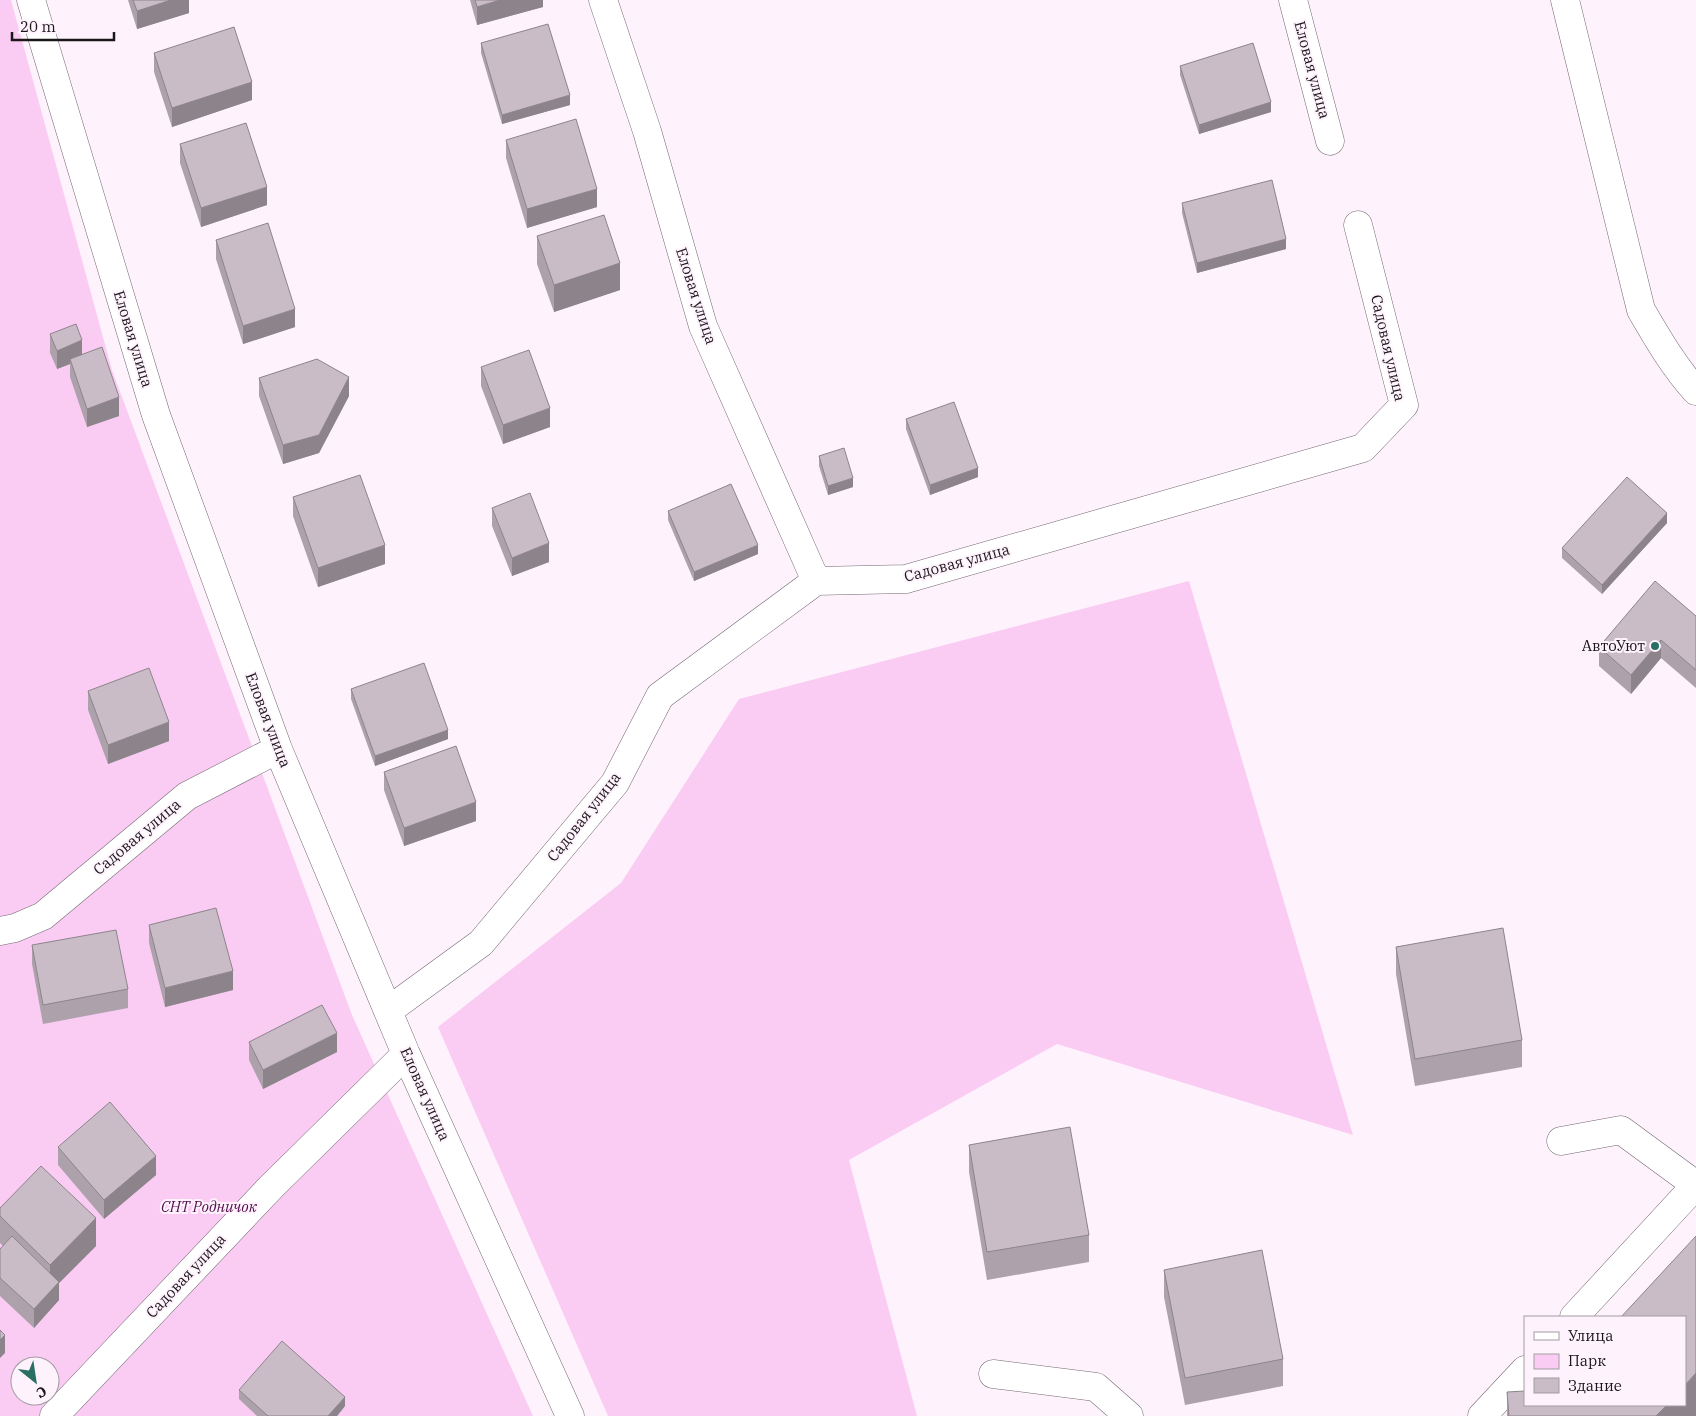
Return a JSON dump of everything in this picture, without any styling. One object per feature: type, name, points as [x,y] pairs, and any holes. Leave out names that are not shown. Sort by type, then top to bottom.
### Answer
[{"type":"street","name":"Еловая улица","points":[[31,0],[156,415],[278,749],[406,1054],[570,1416]]},
{"type":"street","name":"Еловая улица","points":[[603,0],[647,131],[703,326],[816,581]]},
{"type":"street","name":"Еловая улица","points":[[1293,0],[1330,141]]},
{"type":"street","points":[[1565,0],[1642,310],[1658,339],[1684,378],[1696,391]]},
{"type":"street","name":"Садовая улица","points":[[389,1010],[481,943],[615,783],[660,696],[816,581],[906,579],[1363,448],[1404,405],[1358,225]]},
{"type":"street","name":"Садовая улица","points":[[0,931],[15,928],[43,916],[187,796],[278,749]]},
{"type":"street","name":"Садовая улица","points":[[54,1416],[270,1187],[406,1054]]},
{"type":"street","points":[[1562,1140],[1621,1130],[1696,1185],[1575,1316]]},
{"type":"street","points":[[1482,1416],[1524,1371]]},
{"type":"street","points":[[993,1374],[1096,1387],[1129,1416]]},
{"type":"green space","name":"СНТ Родничок","points":[[0,0],[11,0],[112,370],[352,1015],[533,1416],[0,1416]]},
{"type":"green space","points":[[1189,581],[1353,1135],[1057,1044],[849,1160],[917,1416],[608,1416],[438,1027],[621,883],[739,699]]},
{"type":"building","points":[[133,0],[171,0],[137,11]]},
{"type":"building","points":[[475,0],[500,0],[477,7]]},
{"type":"building","points":[[548,24],[570,95],[502,115],[481,43]]},
{"type":"building","points":[[234,27],[252,82],[172,108],[154,53]]},
{"type":"building","points":[[1253,43],[1271,102],[1199,125],[1180,66]]},
{"type":"building","points":[[576,119],[597,189],[527,209],[506,140]]},
{"type":"building","points":[[246,123],[267,187],[201,208],[180,144]]},
{"type":"building","points":[[1272,180],[1286,239],[1197,263],[1182,203]]},
{"type":"building","points":[[604,215],[620,263],[554,285],[537,236]]},
{"type":"building","points":[[268,223],[295,309],[243,326],[216,240]]},
{"type":"building","points":[[76,324],[82,340],[57,351],[50,334]]},
{"type":"building","points":[[102,347],[119,397],[87,409],[70,359]]},
{"type":"building","points":[[529,350],[550,408],[503,425],[481,367]]},
{"type":"building","points":[[317,359],[349,377],[319,435],[283,445],[259,378]]},
{"type":"building","points":[[954,402],[978,468],[930,485],[906,419]]},
{"type":"building","points":[[844,448],[853,478],[828,486],[819,456]]},
{"type":"building","points":[[360,475],[385,545],[318,568],[293,497]]},
{"type":"building","points":[[1627,477],[1667,513],[1602,585],[1562,548]]},
{"type":"building","points":[[731,484],[758,545],[694,572],[668,511]]},
{"type":"building","points":[[530,493],[549,543],[512,558],[492,508]]},
{"type":"building","name":"АвтоУют","points":[[1655,581],[1696,616],[1696,670],[1661,640],[1631,675],[1599,647]]},
{"type":"building","points":[[424,663],[448,730],[375,756],[351,689]]},
{"type":"building","points":[[149,668],[169,722],[108,745],[88,691]]},
{"type":"building","points":[[456,746],[476,802],[404,828],[384,772]]},
{"type":"building","points":[[216,908],[233,971],[165,988],[149,925]]},
{"type":"building","points":[[1503,928],[1522,1040],[1415,1059],[1396,947]]},
{"type":"building","points":[[116,930],[128,989],[43,1005],[32,945]]},
{"type":"building","points":[[322,1005],[337,1033],[263,1070],[249,1042]]},
{"type":"building","points":[[110,1102],[156,1156],[104,1200],[58,1147]]},
{"type":"building","points":[[1070,1127],[1089,1235],[987,1252],[969,1145]]},
{"type":"building","points":[[41,1166],[96,1218],[50,1265],[0,1216],[0,1208]]},
{"type":"building","points":[[12,1236],[59,1282],[34,1309],[0,1278],[0,1249]]},
{"type":"building","points":[[1696,1236],[1696,1373],[1686,1384],[1686,1316],[1622,1316]]},
{"type":"building","points":[[1262,1250],[1283,1359],[1185,1378],[1164,1270]]},
{"type":"building","points":[[0,1330],[5,1335],[0,1340]]},
{"type":"building","points":[[282,1341],[345,1397],[328,1416],[268,1416],[239,1390]]},
{"type":"building","points":[[1524,1391],[1524,1406],[1666,1406],[1656,1416],[1509,1416],[1507,1392]]},
{"type":"place","name":"АвтоУют","points":[[1655,646]]}]
